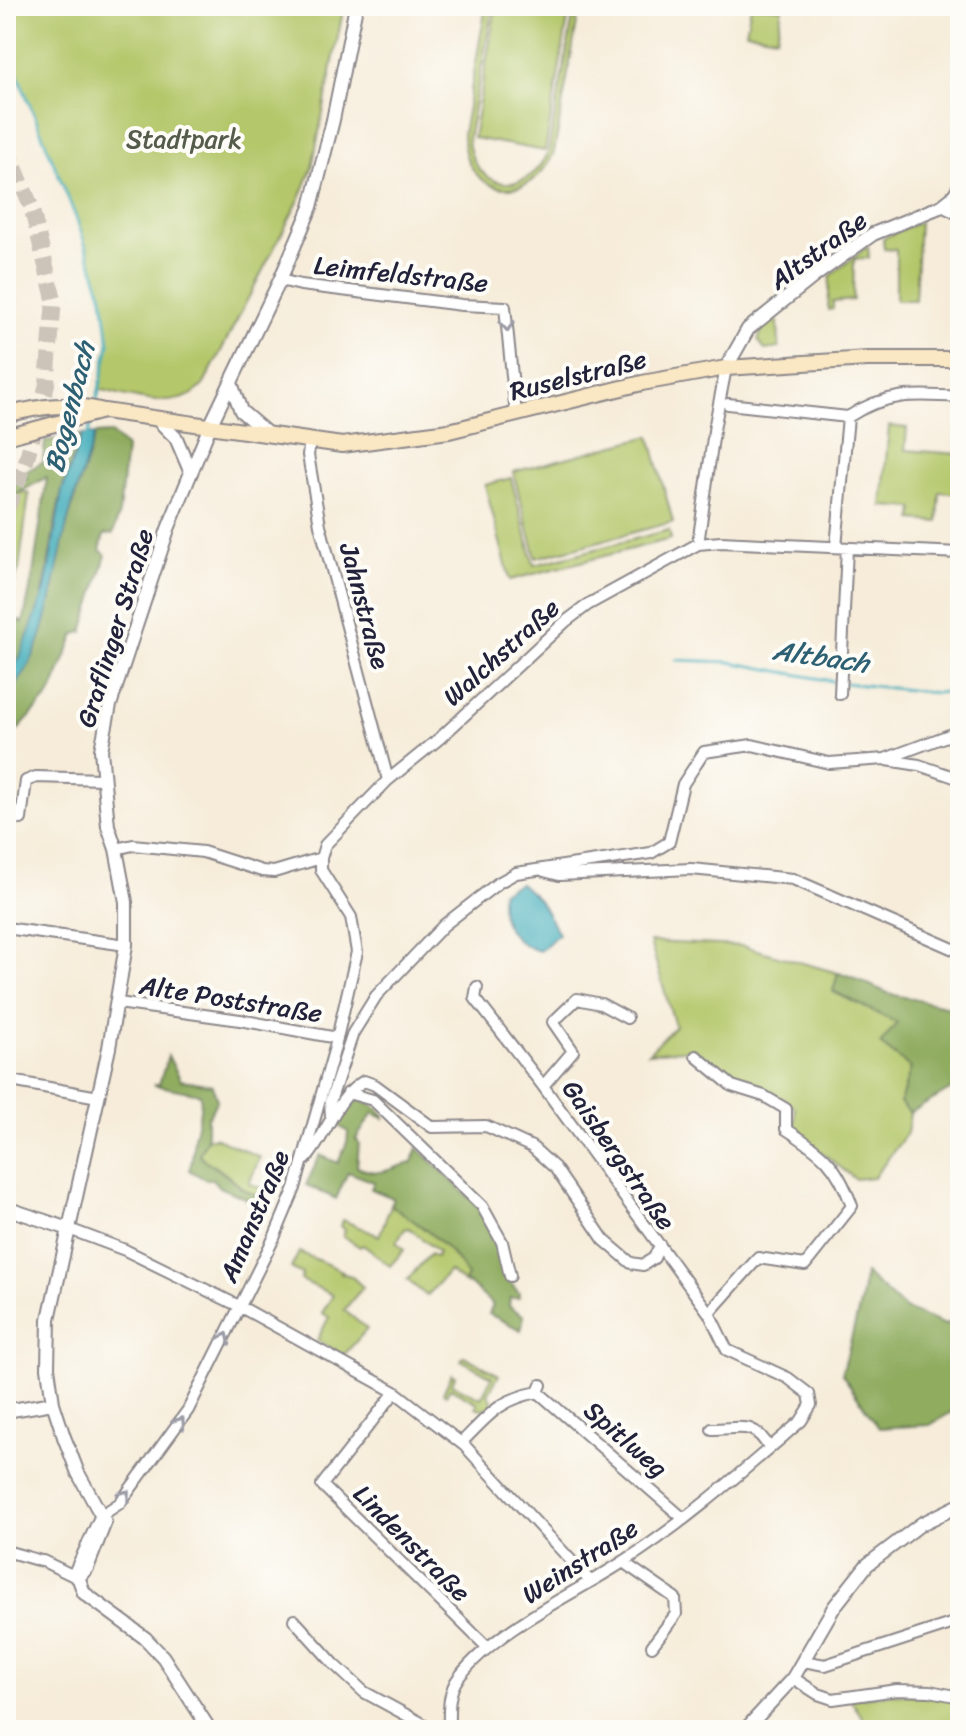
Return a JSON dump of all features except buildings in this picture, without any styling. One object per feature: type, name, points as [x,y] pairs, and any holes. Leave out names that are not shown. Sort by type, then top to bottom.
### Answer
[{"type":"main road","name":"Ruselstraße","points":[[104,411],[342,445],[404,439],[642,383],[726,368],[867,359],[960,359]]},
{"type":"main road","points":[[6,415],[57,405],[82,405],[104,411]]},
{"type":"main road","points":[[9,436],[31,418],[34,408]]},
{"type":"main road","points":[[9,436],[104,411]]},
{"type":"street","name":"Graflinger Straße","points":[[102,1515],[78,1473],[53,1403],[48,1368],[49,1319],[118,1003],[126,945],[126,902],[116,849],[108,826],[101,750],[110,705],[151,574],[210,426],[280,280],[319,182],[356,6]]},
{"type":"street","points":[[960,186],[942,206],[960,215]]},
{"type":"street","name":"Altstraße","points":[[726,368],[748,329],[848,251],[873,234],[942,206]]},
{"type":"street","name":"Leimfeldstraße","points":[[280,280],[462,305],[505,307],[516,415]]},
{"type":"street","points":[[698,544],[716,413],[726,368]]},
{"type":"street","points":[[231,383],[241,411],[269,435]]},
{"type":"street","points":[[728,404],[848,417],[864,407],[910,394],[960,397]]},
{"type":"street","points":[[840,685],[841,548],[848,417]]},
{"type":"street","points":[[156,418],[176,438],[191,473]]},
{"type":"street","name":"Jahnstraße","points":[[310,441],[308,455],[320,525],[388,780]]},
{"type":"street","name":"Walchstraße","points":[[321,858],[325,845],[388,780],[440,738],[565,622],[589,604],[698,544],[721,542],[960,553]]},
{"type":"street","points":[[885,759],[960,731]]},
{"type":"street","points":[[331,1116],[330,1102],[353,1033],[376,996],[444,925],[498,883],[516,873],[651,853],[669,842],[683,784],[704,752],[752,745],[829,763],[885,759],[919,765],[960,779]]},
{"type":"street","points":[[21,819],[26,781],[36,777],[102,779]]},
{"type":"street","points":[[116,849],[133,845],[203,852],[274,872],[321,858]]},
{"type":"street","name":"Amanstraße","points":[[102,1515],[120,1503],[181,1421],[274,1238],[302,1163],[357,952],[351,917],[321,870],[321,858]]},
{"type":"street","points":[[538,870],[559,875],[691,869],[793,879],[960,952]]},
{"type":"street","points":[[6,928],[126,945]]},
{"type":"street","name":"Gaisbergstraße","points":[[348,1093],[364,1081],[375,1085],[432,1127],[486,1126],[532,1147],[555,1168],[604,1240],[631,1263],[643,1265],[654,1258],[660,1245],[475,998],[477,987]]},
{"type":"street","name":"Gaisbergstraße","points":[[543,1086],[573,1051],[553,1022],[577,999],[601,1004],[627,1018]]},
{"type":"street","name":"Alte Poststraße","points":[[118,1003],[247,1021],[337,1038]]},
{"type":"street","points":[[696,1056],[732,1086],[764,1096],[786,1109],[786,1129],[816,1149],[842,1177],[852,1206],[805,1265],[758,1258],[709,1313]]},
{"type":"street","points":[[6,1080],[98,1097]]},
{"type":"street","points":[[302,1163],[313,1152],[331,1116],[348,1093],[373,1100],[482,1206],[502,1242],[510,1276]]},
{"type":"street","points":[[6,1208],[125,1250],[239,1306],[395,1392],[461,1443],[590,1581]]},
{"type":"street","name":"Weinstraße","points":[[449,1730],[448,1704],[456,1679],[487,1647],[623,1562],[684,1519],[801,1421],[811,1405],[809,1394],[788,1378],[727,1350],[709,1313],[660,1245]]},
{"type":"street","name":"Spitlweg","points":[[461,1443],[499,1405],[540,1389],[684,1519]]},
{"type":"street","name":"Lindenstraße","points":[[395,1392],[322,1485],[487,1647]]},
{"type":"street","points":[[6,1411],[53,1403]]},
{"type":"street","points":[[712,1429],[753,1429],[762,1435],[769,1448]]},
{"type":"street","points":[[745,1730],[793,1678],[834,1607],[867,1565],[921,1524],[960,1505]]},
{"type":"street","points":[[78,1578],[87,1568],[102,1534],[105,1522],[102,1515]]},
{"type":"street","points":[[6,1548],[78,1578],[84,1593],[145,1638],[163,1657],[210,1730]]},
{"type":"street","points":[[623,1562],[675,1598],[676,1614],[652,1646]]},
{"type":"street","points":[[294,1620],[364,1692],[434,1730]]},
{"type":"street","points":[[803,1661],[825,1665],[960,1621]]},
{"type":"street","points":[[793,1678],[818,1694],[833,1699],[897,1690],[930,1691],[960,1697]]},
{"type":"green space","name":"Stadtpark","points":[[6,6],[344,6],[312,168],[301,196],[204,384],[182,399],[154,401],[99,389],[109,344],[103,297],[77,220],[6,46]]},
{"type":"green space","points":[[486,6],[493,6],[468,139],[479,169],[490,178],[502,182],[527,178],[539,168],[548,153],[573,17],[571,6],[576,6],[578,17],[554,152],[543,170],[530,182],[515,187],[500,187],[485,182],[474,171],[466,155],[463,134]]},
{"type":"green space","points":[[496,6],[568,19],[545,151],[473,138]]},
{"type":"green space","points":[[751,6],[782,8],[777,37],[746,32]]},
{"type":"green space","points":[[919,222],[915,300],[896,300],[896,250],[884,249],[883,238]]},
{"type":"green space","points":[[868,246],[869,258],[854,259],[853,300],[833,302],[833,309],[828,310],[830,276]]},
{"type":"green space","points":[[774,319],[778,322],[779,348],[765,350],[758,340],[764,326]]},
{"type":"green space","points":[[889,426],[907,428],[905,450],[960,454],[960,494],[940,492],[938,522],[913,520],[914,508],[882,506]]},
{"type":"green space","points":[[111,433],[126,448],[119,513],[113,534],[104,535],[100,550],[106,555],[83,632],[75,634],[50,695],[6,743],[6,696],[28,665],[95,434]]},
{"type":"green space","points":[[82,435],[61,494],[44,589],[31,636],[6,677],[6,614],[23,623],[47,477],[6,500],[6,486],[27,478],[25,472],[43,462],[45,441]]},
{"type":"green space","points":[[650,436],[673,522],[536,558],[513,472]]},
{"type":"green space","points":[[511,478],[534,565],[669,530],[671,539],[510,580],[485,485]]},
{"type":"green space","points":[[23,492],[29,494],[19,569],[6,599],[6,500]]},
{"type":"green space","points":[[650,942],[743,946],[838,973],[833,992],[897,1023],[911,1068],[900,1103],[910,1113],[907,1133],[874,1177],[855,1179],[795,1131],[795,1107],[728,1076],[693,1049],[648,1053],[675,1026]]},
{"type":"green space","points":[[838,973],[890,994],[958,1009],[960,1089],[955,1087],[910,1113],[900,1103],[911,1068],[880,1044],[897,1023],[833,991]]},
{"type":"green space","points":[[168,1056],[181,1080],[212,1085],[217,1100],[207,1119],[207,1139],[199,1154],[244,1190],[264,1198],[266,1207],[189,1170],[200,1111],[200,1094],[154,1085],[159,1084]]},
{"type":"green space","points":[[354,1100],[370,1103],[384,1118],[373,1113],[356,1139],[359,1143],[357,1167],[380,1172],[412,1163],[418,1148],[479,1207],[499,1245],[505,1277],[519,1293],[519,1298],[510,1298],[509,1306],[524,1316],[521,1330],[489,1314],[493,1305],[470,1284],[464,1283],[467,1275],[452,1254],[391,1205],[393,1198],[371,1189],[374,1182],[348,1172],[336,1199],[306,1185],[320,1155],[338,1163],[348,1132],[335,1123]]},
{"type":"green space","points":[[214,1137],[260,1157],[249,1183],[265,1190],[264,1198],[244,1189],[199,1154],[207,1139]]},
{"type":"green space","points":[[391,1205],[452,1254],[467,1275],[464,1283],[449,1271],[427,1296],[407,1280],[430,1254],[436,1257],[438,1252],[409,1228],[396,1242],[404,1250],[390,1266],[363,1245],[360,1247],[343,1236],[343,1220],[379,1236]]},
{"type":"green space","points":[[299,1252],[343,1271],[341,1273],[351,1276],[363,1287],[344,1310],[367,1329],[344,1355],[317,1340],[329,1317],[322,1313],[333,1295],[301,1280],[302,1274],[291,1268]]},
{"type":"green space","points":[[865,1274],[905,1309],[945,1325],[960,1314],[960,1407],[930,1425],[879,1428],[842,1374]]},
{"type":"green space","points":[[464,1356],[499,1375],[488,1394],[492,1407],[476,1407],[478,1403],[450,1388],[446,1395],[443,1393],[452,1374],[455,1376],[452,1384],[481,1398],[492,1377],[461,1360]]},
{"type":"green space","points":[[893,1694],[936,1695],[960,1700],[960,1730],[871,1730],[850,1699]]},
{"type":"water","points":[[95,434],[69,517],[40,640],[20,680],[6,696],[6,677],[20,657],[45,590],[62,491],[82,435]]},
{"type":"water","points":[[520,883],[539,900],[559,934],[539,951],[514,936],[504,920],[502,891]]},
{"type":"waterway","name":"Bogenbach","points":[[6,46],[77,220],[103,297],[109,344],[96,404]]},
{"type":"waterway","name":"Bogenbach","points":[[88,435],[92,419]]},
{"type":"waterway","name":"Altbach","points":[[676,660],[730,662],[837,682]]},
{"type":"waterway","name":"Altbach","points":[[845,683],[937,693],[960,690]]},
{"type":"tunnel","points":[[6,146],[31,206],[54,299],[47,384],[25,465],[6,512]]}]
